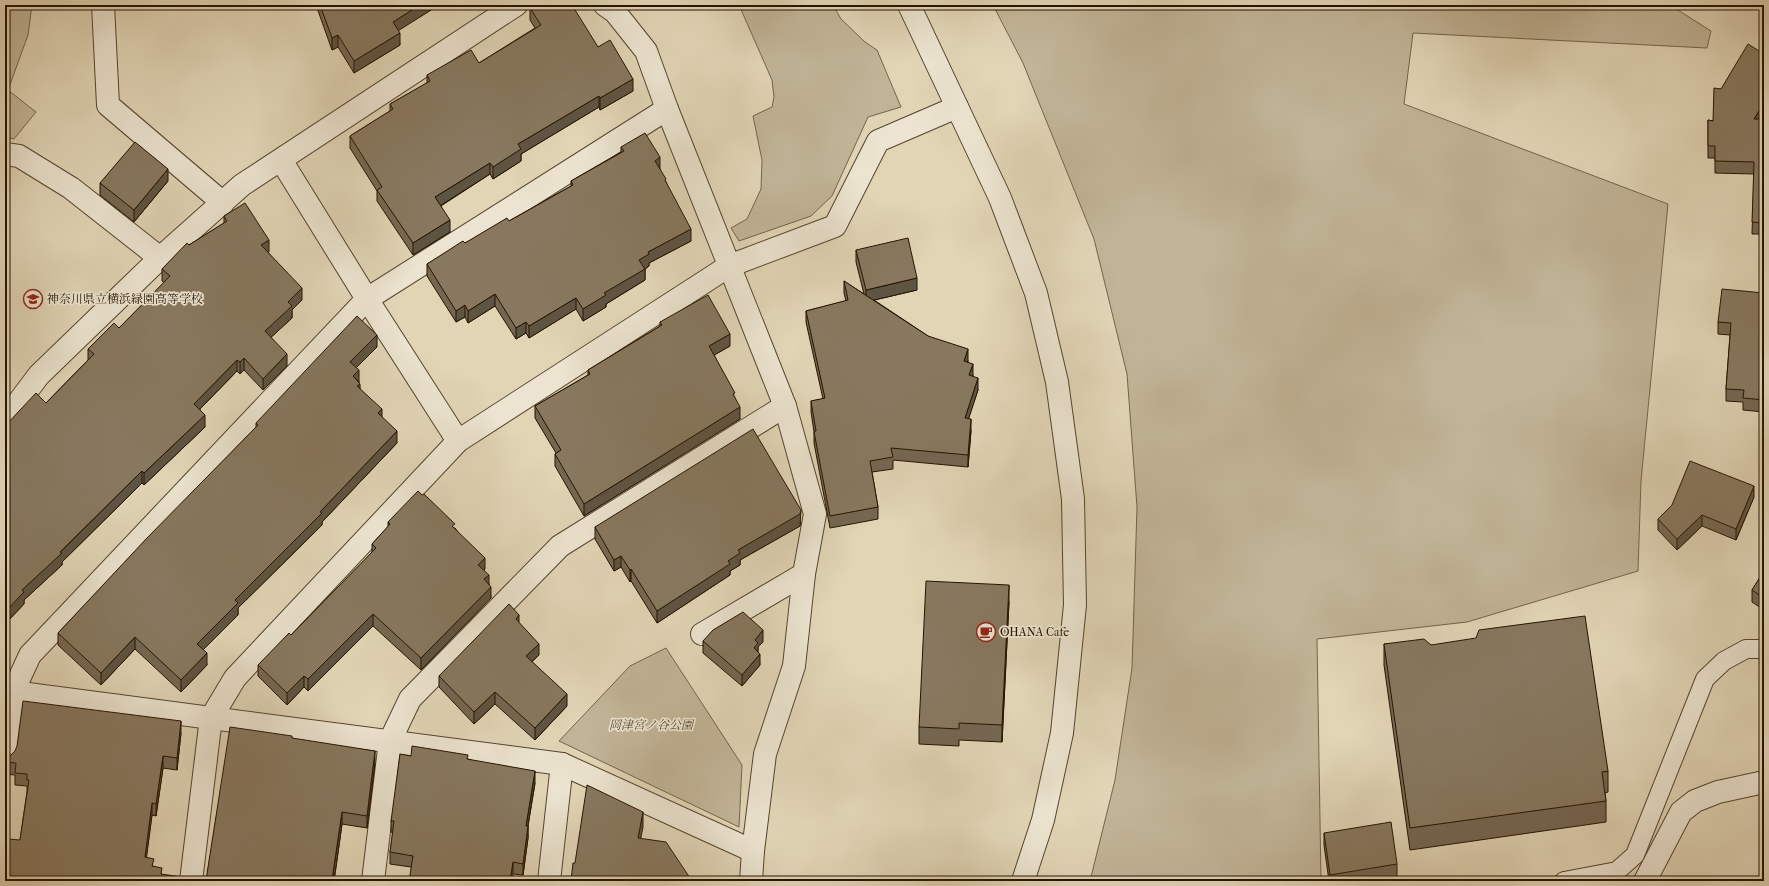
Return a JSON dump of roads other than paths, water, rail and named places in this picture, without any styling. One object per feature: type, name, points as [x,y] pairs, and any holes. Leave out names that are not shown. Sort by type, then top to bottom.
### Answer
[{"type":"street","points":[[103,5],[108,105],[223,202]]},
{"type":"street","points":[[5,420],[39,375],[160,258],[242,185],[516,5]]},
{"type":"street","points":[[606,5],[615,12],[646,51],[667,109],[785,406],[815,514],[804,574],[794,666],[765,754],[753,851],[752,881]]},
{"type":"street","points":[[909,5],[1000,198],[1036,292],[1057,382],[1073,499],[1075,605],[1062,733],[1043,820],[1023,881]]},
{"type":"street","points":[[191,881],[211,718],[235,678],[458,441],[729,266],[835,226],[878,141],[957,107]]},
{"type":"street","points":[[5,756],[9,691],[30,655],[367,299],[667,109]]},
{"type":"street","points":[[5,154],[19,156],[71,188],[160,258]]},
{"type":"street","points":[[282,160],[367,299],[458,441]]},
{"type":"street","points":[[373,881],[390,741],[410,699],[560,546],[785,406]]},
{"type":"street","points":[[702,634],[804,574]]},
{"type":"street","points":[[9,691],[562,764],[753,851]]},
{"type":"street","points":[[549,881],[562,764]]},
{"type":"street","points":[[1645,881],[1681,812],[1695,800],[1718,792],[1764,782]]},
{"type":"lane","points":[[1564,881],[1617,871],[1635,855],[1705,679],[1724,661],[1746,649],[1764,649]]},
{"type":"place","name":"神奈川県立横浜緑園高等学校","points":[[33,299]]},
{"type":"place","name":"OHANA Cafe","points":[[986,632]]},
{"type":"park label","name":"岡津宮ノ谷公園","points":[[651,725]]}]
